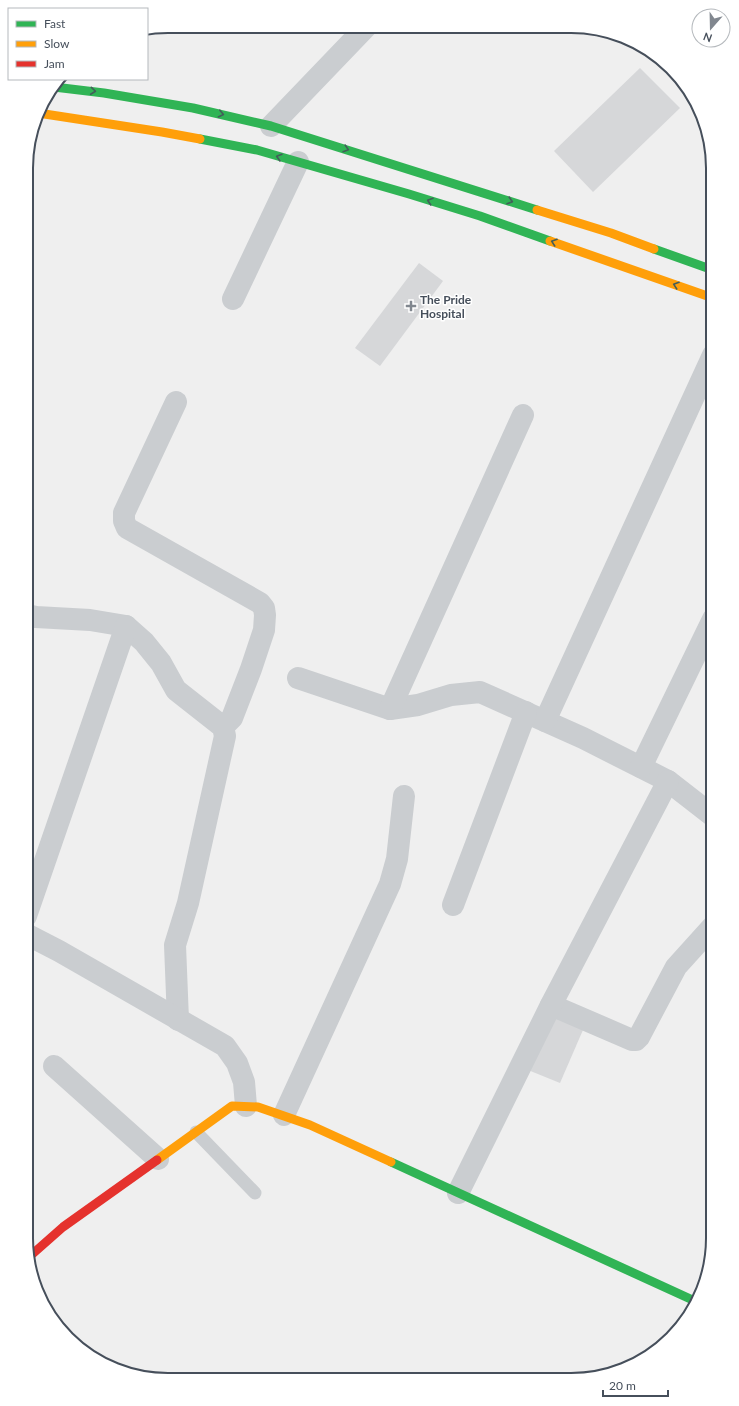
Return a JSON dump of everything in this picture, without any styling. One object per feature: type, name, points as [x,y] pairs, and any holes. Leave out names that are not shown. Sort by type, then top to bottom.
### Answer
[{"type":"main road","points":[[60,88],[104,93],[193,108],[271,126],[483,205],[706,295]]},
{"type":"main road","points":[[44,114],[162,132],[256,150],[409,194],[483,205],[611,233],[706,267]]},
{"type":"main road","points":[[34,1253],[63,1227],[232,1106],[258,1106],[310,1125],[691,1299]]},
{"type":"street","points":[[271,126],[360,33]]},
{"type":"street","points":[[234,299],[298,162]]},
{"type":"street","points":[[453,905],[536,717],[706,369]]},
{"type":"street","points":[[176,402],[124,513],[124,521],[127,528],[260,603],[264,608],[264,630],[251,669],[232,718],[223,727]]},
{"type":"street","points":[[390,709],[523,415]]},
{"type":"street","points":[[33,616],[90,620],[126,626],[144,642],[161,663],[176,690],[223,727],[225,736],[188,903],[176,945],[178,1020]]},
{"type":"street","points":[[33,896],[126,626]]},
{"type":"street","points":[[640,767],[706,633]]},
{"type":"street","points":[[298,678],[390,709],[418,705],[451,695],[480,692],[583,738],[668,781],[706,811]]},
{"type":"street","points":[[458,1193],[551,1005],[668,781]]},
{"type":"street","points":[[284,1115],[390,884],[397,859],[404,796]]},
{"type":"street","points":[[551,1005],[632,1040],[636,1040],[676,967],[706,934]]},
{"type":"street","points":[[33,938],[225,1046],[237,1063],[244,1082],[246,1106]]},
{"type":"street","points":[[54,1066],[158,1159]]},
{"type":"lane","points":[[196,1132],[254,1193]]},
{"type":"building","points":[[640,68],[680,108],[593,192],[554,151]]},
{"type":"building","points":[[419,263],[443,281],[380,366],[355,348]]},
{"type":"building","points":[[554,1009],[586,1023],[560,1083],[528,1070]]},
{"type":"traffic: fast","points":[[60,88],[104,93],[193,108],[271,126],[537,210]]},
{"type":"traffic: fast","points":[[200,139],[257,150],[409,194],[480,216],[550,241]]},
{"type":"traffic: fast","points":[[654,249],[706,268]]},
{"type":"traffic: fast","points":[[391,1162],[691,1299]]},
{"type":"traffic: slow","points":[[44,114],[200,139]]},
{"type":"traffic: slow","points":[[537,210],[611,233],[654,249]]},
{"type":"traffic: slow","points":[[550,241],[706,296]]},
{"type":"traffic: slow","points":[[157,1160],[232,1106],[258,1107],[310,1125],[391,1162]]},
{"type":"traffic: jam","points":[[34,1253],[63,1227],[157,1160]]},
{"type":"place","name":"The Pride Hospital","points":[[411,306]]}]
